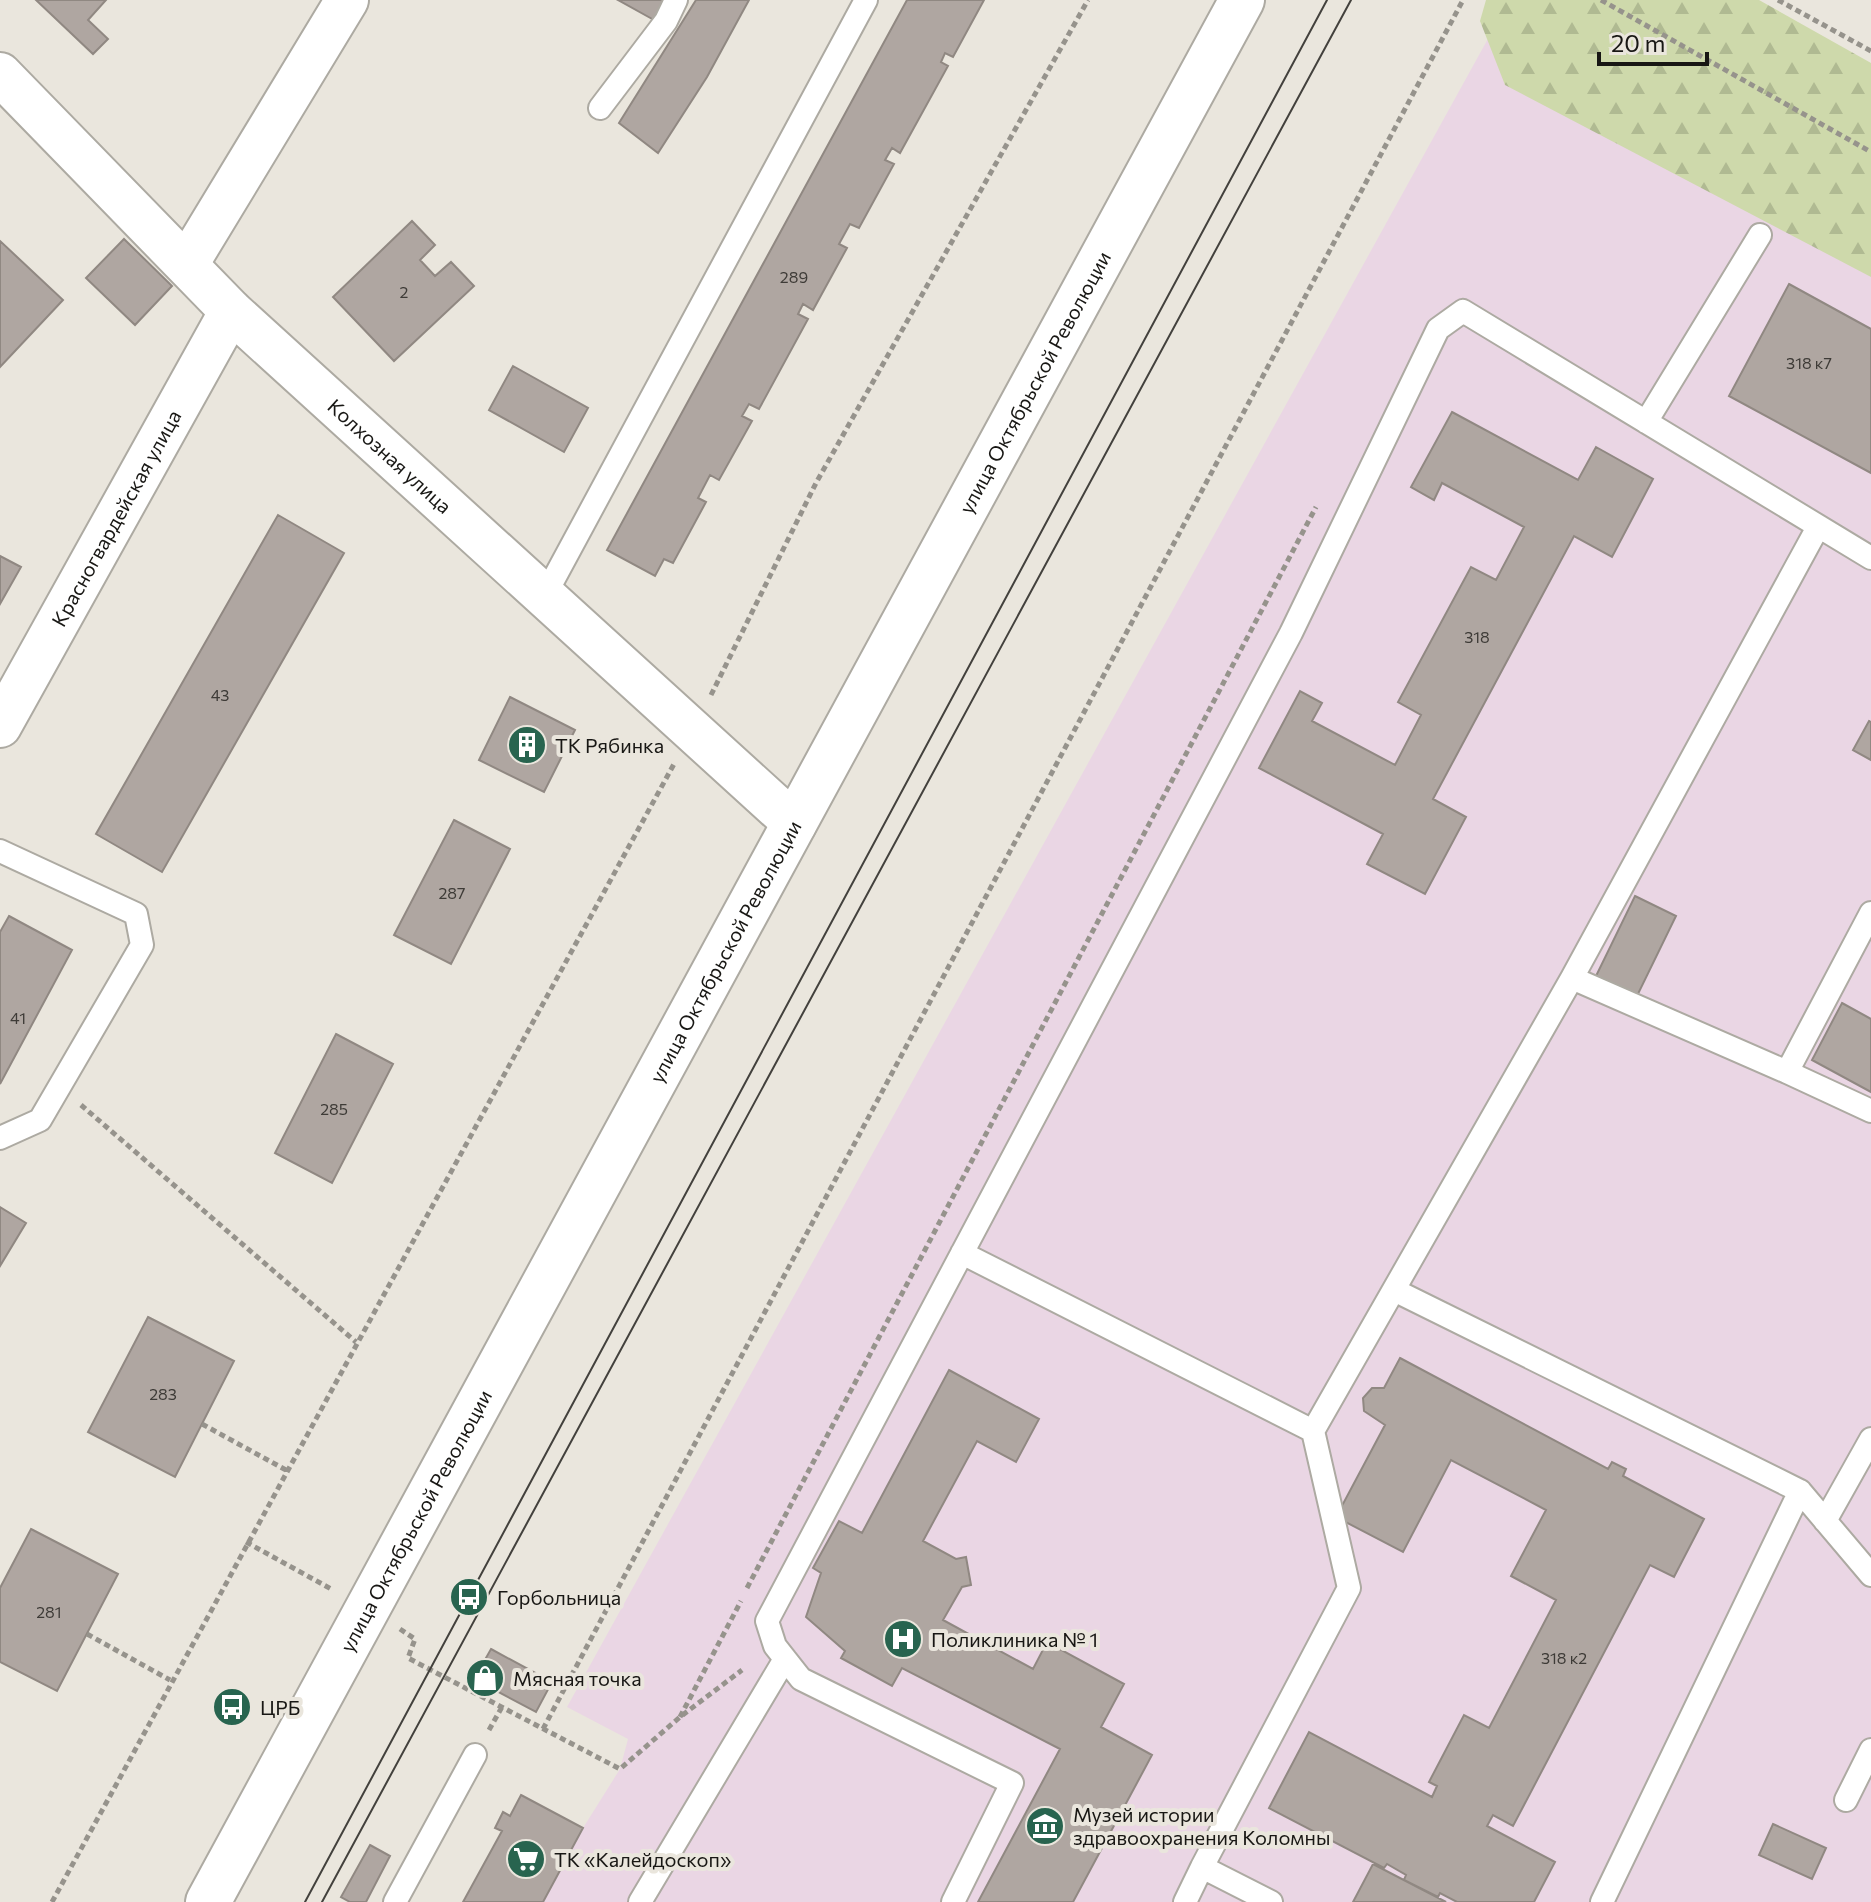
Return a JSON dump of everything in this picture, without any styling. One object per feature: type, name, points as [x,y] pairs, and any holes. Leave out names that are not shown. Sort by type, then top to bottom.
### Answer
[{"type":"main road","name":"улица Октябрьской Революции","points":[[208,1902],[1242,0]]},
{"type":"street","points":[[187,264],[347,0]]},
{"type":"street","name":"Колхозная улица","points":[[0,74],[231,311],[795,824]]},
{"type":"street","name":"Красногвардейская улица","points":[[0,726],[231,311]]},
{"type":"lane","points":[[600,108],[666,21],[676,0]]},
{"type":"lane","points":[[544,597],[866,0]]},
{"type":"lane","points":[[1646,422],[1760,235]]},
{"type":"lane","points":[[953,1902],[1012,1783],[801,1679],[780,1652],[767,1621],[1291,633],[1438,329],[1463,311],[1871,558]]},
{"type":"lane","points":[[1185,1902],[1349,1588],[1313,1431],[1572,978],[1818,527]]},
{"type":"lane","points":[[0,851],[136,914],[142,945],[40,1120],[0,1138]]},
{"type":"lane","points":[[1787,1072],[1871,913]]},
{"type":"lane","points":[[1572,978],[1871,1111]]},
{"type":"lane","points":[[962,1253],[1313,1431]]},
{"type":"lane","points":[[1394,1290],[1800,1491],[1871,1575]]},
{"type":"lane","points":[[1825,1521],[1871,1439]]},
{"type":"lane","points":[[1602,1902],[1800,1491]]},
{"type":"lane","points":[[640,1902],[780,1652]]},
{"type":"lane","points":[[1846,1800],[1871,1750]]},
{"type":"lane","points":[[395,1902],[475,1755]]},
{"type":"lane","points":[[1202,1867],[1271,1902]]},
{"type":"path","points":[[52,1902],[170,1680],[692,731],[816,483],[1088,0]]},
{"type":"path","points":[[543,1729],[1463,0]]},
{"type":"path","points":[[1601,0],[1871,152]]},
{"type":"path","points":[[1778,0],[1871,51]]},
{"type":"path","points":[[680,1717],[1318,503]]},
{"type":"path","points":[[60,1086],[356,1342]]},
{"type":"path","points":[[202,1424],[286,1470]]},
{"type":"path","points":[[246,1542],[368,1609],[415,1639],[408,1658],[620,1769],[680,1717],[780,1652]]},
{"type":"path","points":[[87,1634],[170,1680]]},
{"type":"shaded area","points":[[1500,17],[1871,220],[1871,1902],[543,1902],[583,1828],[620,1769],[628,1739],[567,1707]]},
{"type":"green space","points":[[1486,0],[1759,0],[1871,63],[1871,277],[1505,85],[1480,21]]},
{"type":"building","points":[[36,0],[106,0],[88,20],[108,39],[93,54]]},
{"type":"building","points":[[618,0],[665,0],[654,20]]},
{"type":"building","points":[[696,0],[749,0],[707,77],[658,153],[619,123]]},
{"type":"building","points":[[907,0],[984,0],[953,57],[945,53],[941,62],[948,66],[900,153],[892,148],[885,160],[894,164],[859,228],[850,224],[839,244],[847,248],[813,310],[803,304],[798,314],[808,319],[759,409],[749,404],[742,416],[752,421],[719,480],[710,475],[698,498],[706,502],[673,563],[664,559],[655,576],[607,550]]},
{"type":"building","points":[[412,221],[435,245],[420,260],[435,276],[451,262],[474,286],[394,361],[333,297]]},
{"type":"building","points":[[124,239],[172,286],[135,325],[86,278]]},
{"type":"building","points":[[0,241],[63,300],[0,367]]},
{"type":"building","points":[[1789,284],[1871,329],[1871,473],[1729,396]]},
{"type":"building","points":[[513,366],[588,408],[564,452],[489,410]]},
{"type":"building","points":[[1452,412],[1578,480],[1596,447],[1653,479],[1612,557],[1574,536],[1433,799],[1466,817],[1425,894],[1367,864],[1383,834],[1259,768],[1300,691],[1322,703],[1312,721],[1395,765],[1421,715],[1398,702],[1471,567],[1496,580],[1524,527],[1442,483],[1434,500],[1411,487]]},
{"type":"building","points":[[278,515],[344,553],[162,872],[96,834]]},
{"type":"building","points":[[0,556],[21,567],[0,604]]},
{"type":"building","name":"ТК Рябинка","points":[[510,697],[575,730],[544,792],[479,760]]},
{"type":"building","points":[[1871,722],[1871,760],[1853,750]]},
{"type":"building","points":[[454,820],[510,849],[451,964],[394,935]]},
{"type":"building","points":[[1635,896],[1676,916],[1637,996],[1596,976]]},
{"type":"building","points":[[9,916],[72,950],[0,1084],[0,932]]},
{"type":"building","points":[[1842,1003],[1871,1019],[1871,1092],[1812,1060]]},
{"type":"building","points":[[336,1034],[393,1064],[332,1183],[275,1153]]},
{"type":"building","points":[[0,1207],[26,1223],[0,1266]]},
{"type":"building","points":[[148,1317],[234,1361],[175,1477],[88,1432]]},
{"type":"building","points":[[1400,1358],[1608,1469],[1612,1462],[1626,1469],[1623,1476],[1704,1519],[1674,1577],[1650,1565],[1513,1826],[1493,1815],[1487,1826],[1555,1862],[1534,1902],[1457,1902],[1440,1893],[1438,1897],[1404,1880],[1406,1875],[1387,1864],[1384,1868],[1269,1808],[1309,1732],[1432,1797],[1437,1786],[1429,1782],[1464,1715],[1489,1728],[1556,1600],[1511,1576],[1546,1510],[1451,1460],[1403,1552],[1336,1517],[1385,1425],[1364,1411],[1363,1398],[1372,1388],[1384,1388]]},
{"type":"building","name":"Поликлиника № 1","points":[[949,1370],[1039,1419],[1016,1462],[977,1441],[923,1541],[956,1559],[966,1557],[971,1585],[962,1587],[943,1620],[1033,1669],[1047,1642],[1124,1684],[1101,1727],[1152,1755],[1073,1902],[978,1902],[1060,1749],[902,1668],[892,1686],[841,1658],[845,1651],[806,1617],[821,1573],[813,1568],[839,1521],[862,1533]]},
{"type":"building","points":[[31,1529],[118,1574],[57,1691],[0,1662],[0,1588]]},
{"type":"building","points":[[491,1649],[552,1682],[536,1712],[474,1679]]},
{"type":"building","name":"ТК «Калейдоскоп»","points":[[521,1795],[583,1828],[543,1902],[463,1902],[502,1831],[495,1828],[503,1812],[510,1816]]},
{"type":"building","points":[[1773,1824],[1826,1848],[1812,1879],[1759,1855]]},
{"type":"building","points":[[370,1845],[390,1856],[366,1902],[350,1902],[341,1897]]},
{"type":"building","points":[[1373,1864],[1446,1902],[1353,1902]]},
{"type":"tram line","points":[[305,1902],[1327,0]]},
{"type":"tram line","points":[[322,1902],[1351,0]]},
{"type":"place","name":"ТК Рябинка","points":[[527,745]]},
{"type":"place","name":"Горбольница","points":[[469,1597]]},
{"type":"place","name":"Поликлиника № 1","points":[[903,1639]]},
{"type":"place","name":"Мясная точка","points":[[485,1678]]},
{"type":"place","name":"ЦРБ","points":[[232,1707]]},
{"type":"place","name":"Музей истории здравоохранения Коломны","points":[[1045,1826]]},
{"type":"place","name":"ТК «Калейдоскоп»","points":[[526,1859]]}]
